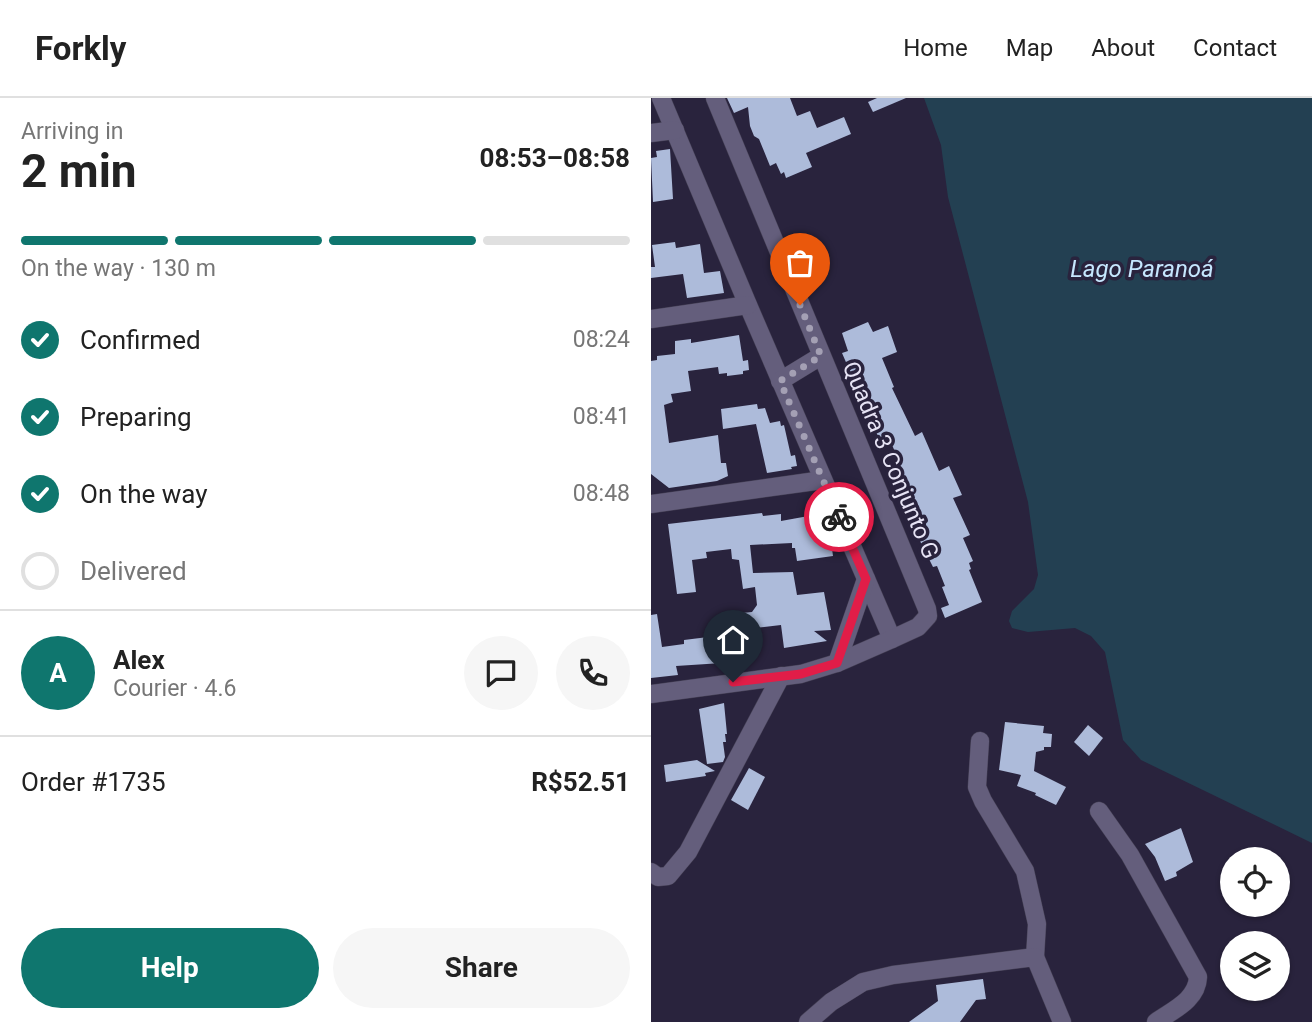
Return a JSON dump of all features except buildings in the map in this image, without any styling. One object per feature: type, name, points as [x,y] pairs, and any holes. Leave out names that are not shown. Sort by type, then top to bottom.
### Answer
[{"type":"street","points":[[651,694],[801,674],[837,663],[893,639],[780,381],[661,98]]},
{"type":"street","name":"Quadra 3 Conjunto G","points":[[715,98],[927,609],[928,616],[925,621],[893,639]]},
{"type":"street","points":[[651,133],[675,130]]},
{"type":"street","points":[[651,319],[748,305]]},
{"type":"street","points":[[780,381],[821,356]]},
{"type":"street","points":[[651,504],[823,480]]},
{"type":"street","points":[[837,663],[866,579]]},
{"type":"street","points":[[651,872],[658,877],[668,876],[688,852],[781,676]]},
{"type":"street","points":[[979,741],[977,787],[1025,871],[1037,925],[1035,957],[1062,1022]]},
{"type":"street","points":[[1099,811],[1130,855],[1198,977],[1193,995],[1156,1022]]},
{"type":"street","points":[[808,1022],[831,1002],[863,982],[893,975],[1035,957]]},
{"type":"water","name":"Lago Paranoá","points":[[924,98],[1312,98],[1312,843],[1141,760],[1123,740],[1105,652],[1091,636],[1075,628],[1028,632],[1012,628],[1009,621],[1012,611],[1034,589],[1038,575],[1028,502],[948,197],[941,145]]},
{"type":"way so far","points":[[800,305],[821,356],[780,381],[839,517]]},
{"type":"route","points":[[733,682],[801,674],[837,663],[866,579],[839,517]]}]
